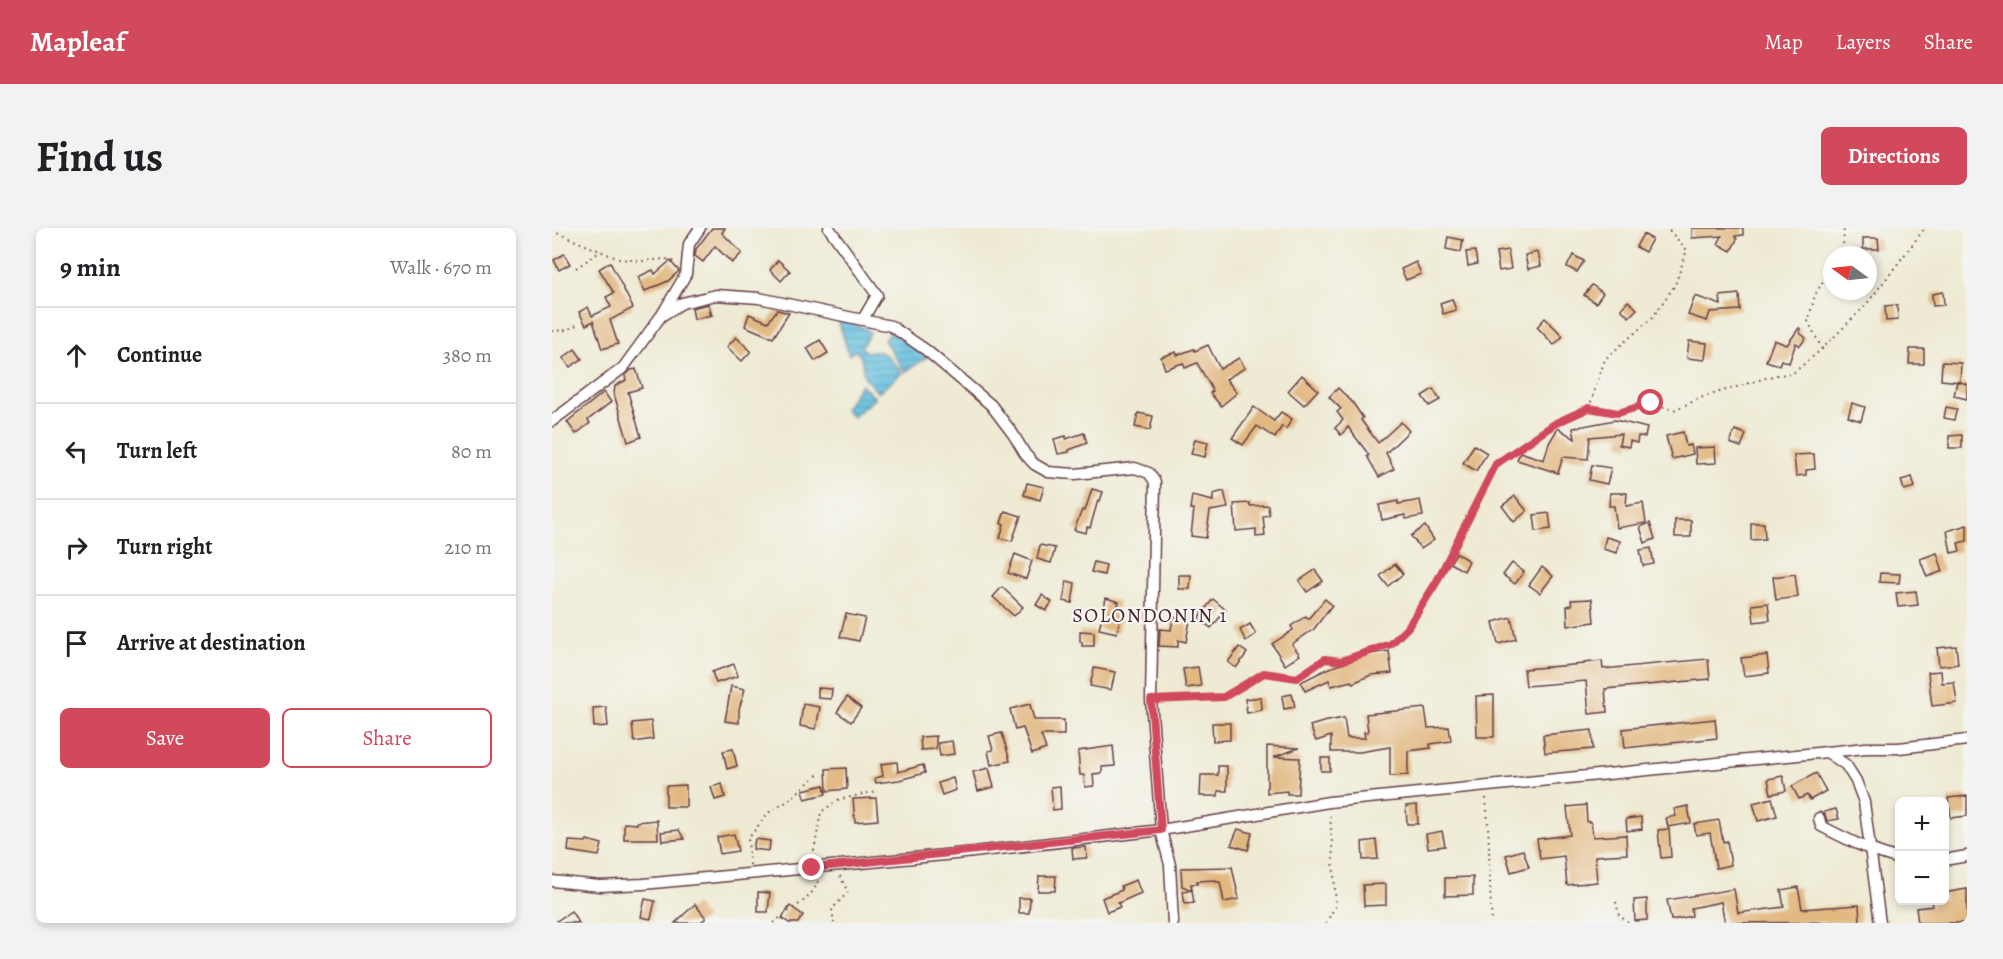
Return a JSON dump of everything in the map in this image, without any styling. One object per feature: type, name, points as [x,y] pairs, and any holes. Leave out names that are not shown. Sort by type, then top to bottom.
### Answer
[{"type":"street","points":[[552,421],[623,368],[661,316],[686,274],[689,244],[700,228]]},
{"type":"street","points":[[829,228],[877,295],[863,320]]},
{"type":"street","points":[[661,316],[682,303],[716,295],[759,298],[891,326],[926,350],[991,405],[1013,434],[1024,454],[1034,464],[1048,472],[1075,474],[1135,468],[1149,473],[1155,482],[1151,700],[1161,830],[1170,865],[1173,923]]},
{"type":"street","points":[[552,881],[600,886],[632,885],[816,868],[1161,830],[1329,802],[1866,748],[1899,748],[1967,740]]},
{"type":"street","points":[[1827,752],[1846,765],[1856,781],[1864,802],[1880,923]]},
{"type":"street","points":[[1818,818],[1821,826],[1881,854],[1895,858]]},
{"type":"street","points":[[1949,859],[1967,856]]},
{"type":"path","points":[[1843,246],[1844,228]]},
{"type":"path","points":[[1151,700],[1224,697],[1264,673],[1297,678],[1325,659],[1341,661],[1391,644],[1408,627],[1436,583],[1496,464],[1556,423],[1589,408],[1618,413],[1651,403],[1674,410],[1704,397],[1776,375],[1792,374],[1822,349],[1866,304],[1925,228]]},
{"type":"path","points":[[1589,408],[1605,359],[1652,318],[1675,285],[1687,250],[1668,229]]},
{"type":"path","points":[[552,231],[619,259],[666,260],[687,266]]},
{"type":"path","points":[[576,268],[601,251]]},
{"type":"path","points":[[1822,349],[1808,321],[1815,295],[1823,281]]},
{"type":"path","points":[[552,331],[567,330],[580,323]]},
{"type":"path","points":[[751,874],[748,839],[768,813],[788,801],[819,772]]},
{"type":"path","points":[[1485,786],[1490,837],[1492,923]]},
{"type":"path","points":[[774,923],[808,898],[817,884],[816,868],[821,813],[838,800],[876,791]]},
{"type":"path","points":[[1326,923],[1336,905],[1329,802]]},
{"type":"path","points":[[834,923],[832,909],[848,892],[835,866]]},
{"type":"path","points":[[1616,902],[1619,915],[1628,923]]},
{"type":"water","points":[[843,320],[866,329],[870,333],[861,347],[866,352],[883,353],[902,373],[878,393],[864,376],[861,357],[855,350],[849,355],[839,323]]},
{"type":"water","points":[[891,332],[927,357],[905,372],[884,340]]},
{"type":"water","points":[[861,384],[875,398],[853,417],[845,409]]},
{"type":"building","points":[[712,228],[725,228],[722,233],[742,253],[732,263],[715,246],[703,262],[695,256],[696,249]]},
{"type":"building","points":[[1692,228],[1743,228],[1743,235],[1735,236],[1737,239],[1731,251],[1718,244],[1722,236],[1692,238]]},
{"type":"building","points":[[1643,234],[1652,239],[1645,252],[1636,247]]},
{"type":"building","points":[[1448,237],[1463,240],[1461,252],[1446,249]]},
{"type":"building","points":[[1863,238],[1878,238],[1879,249],[1877,246],[1863,246]]},
{"type":"building","points":[[1508,250],[1511,269],[1499,271],[1496,252]]},
{"type":"building","points":[[1475,251],[1477,264],[1468,266],[1466,252]]},
{"type":"building","points":[[1538,252],[1541,266],[1528,269],[1525,255]]},
{"type":"building","points":[[564,254],[570,264],[559,270],[554,260]]},
{"type":"building","points":[[1573,255],[1584,261],[1577,272],[1567,267]]},
{"type":"building","points":[[778,260],[790,271],[781,281],[770,270]]},
{"type":"building","points":[[670,261],[679,271],[668,281],[645,291],[638,277],[653,270],[655,274]]},
{"type":"building","points":[[610,262],[633,308],[610,320],[618,344],[602,349],[593,321],[586,325],[579,312],[588,307],[592,316],[611,307],[606,297],[614,293],[599,269]]},
{"type":"building","points":[[1416,262],[1421,274],[1406,280],[1401,269]]},
{"type":"building","points":[[1592,285],[1603,293],[1596,303],[1584,295]]},
{"type":"building","points":[[1943,292],[1944,305],[1933,306],[1932,294]]},
{"type":"building","points":[[1739,294],[1740,310],[1710,312],[1707,321],[1688,315],[1695,296],[1721,305],[1720,296]]},
{"type":"building","points":[[1452,299],[1456,310],[1443,314],[1440,303]]},
{"type":"building","points":[[1628,301],[1637,309],[1629,317],[1621,309]]},
{"type":"building","points":[[709,304],[711,313],[709,312],[712,315],[694,319],[692,308]]},
{"type":"building","points":[[1897,305],[1898,320],[1886,321],[1885,306]]},
{"type":"building","points":[[777,310],[789,313],[773,338],[745,326],[749,314],[768,322]]},
{"type":"building","points":[[1545,318],[1563,336],[1554,345],[1537,327]]},
{"type":"building","points":[[1799,328],[1800,333],[1806,338],[1800,346],[1796,343],[1789,363],[1781,360],[1779,365],[1766,361],[1774,340],[1787,345]]},
{"type":"building","points":[[736,337],[751,351],[742,361],[727,347]]},
{"type":"building","points":[[820,340],[828,353],[815,361],[807,348]]},
{"type":"building","points":[[1689,341],[1707,343],[1705,360],[1687,358]]},
{"type":"building","points":[[1208,345],[1220,369],[1239,358],[1245,368],[1226,379],[1237,393],[1221,406],[1210,393],[1213,391],[1197,363],[1185,368],[1183,363],[1165,369],[1161,357],[1176,352],[1177,355],[1194,349],[1195,351]]},
{"type":"building","points":[[575,349],[582,359],[570,367],[563,358]]},
{"type":"building","points":[[1910,349],[1924,349],[1924,364],[1909,364]]},
{"type":"building","points":[[1942,362],[1961,363],[1960,382],[1941,380]]},
{"type":"building","points":[[636,369],[642,388],[628,392],[641,437],[628,442],[614,394],[615,386],[626,380],[625,376],[631,370]]},
{"type":"building","points":[[1302,375],[1318,390],[1304,405],[1288,391]]},
{"type":"building","points":[[1957,381],[1967,384],[1967,399],[1954,396]]},
{"type":"building","points":[[1338,388],[1353,403],[1363,418],[1361,420],[1378,443],[1401,422],[1409,431],[1386,453],[1394,469],[1379,477],[1367,456],[1369,455],[1348,427],[1341,435],[1335,428],[1343,420],[1337,412],[1341,409],[1329,397]]},
{"type":"building","points":[[1433,389],[1440,400],[1429,406],[1422,396]]},
{"type":"building","points":[[604,392],[611,402],[588,420],[590,423],[576,434],[567,422]]},
{"type":"building","points":[[1852,403],[1865,407],[1861,421],[1848,417]]},
{"type":"building","points":[[1254,407],[1274,421],[1281,412],[1292,419],[1286,429],[1282,426],[1275,438],[1257,426],[1243,445],[1232,438]]},
{"type":"building","points":[[1946,407],[1957,409],[1954,420],[1944,418]]},
{"type":"building","points":[[1138,413],[1153,416],[1150,430],[1135,427]]},
{"type":"building","points":[[1615,420],[1647,428],[1645,437],[1638,436],[1637,443],[1630,441],[1629,447],[1619,445],[1621,434],[1590,437],[1588,459],[1563,457],[1558,473],[1517,460],[1520,452],[1544,460],[1549,443],[1558,428],[1575,439],[1573,428]]},
{"type":"building","points":[[1735,430],[1746,434],[1741,447],[1730,443]]},
{"type":"building","points":[[1683,432],[1686,446],[1691,445],[1693,454],[1672,459],[1666,436]]},
{"type":"building","points":[[1084,433],[1087,443],[1069,452],[1058,454],[1054,439],[1066,436],[1066,439]]},
{"type":"building","points":[[1962,435],[1962,448],[1949,448],[1949,436]]},
{"type":"building","points":[[1195,439],[1208,442],[1205,457],[1191,454]]},
{"type":"building","points":[[1474,445],[1487,453],[1476,471],[1463,463]]},
{"type":"building","points":[[1715,447],[1716,463],[1696,464],[1695,448]]},
{"type":"building","points":[[1814,454],[1815,469],[1806,470],[1806,475],[1796,476],[1794,455]]},
{"type":"building","points":[[1592,465],[1611,468],[1607,484],[1589,480]]},
{"type":"building","points":[[1912,477],[1915,487],[1904,490],[1901,480]]},
{"type":"building","points":[[1027,483],[1044,487],[1040,500],[1024,495]]},
{"type":"building","points":[[1092,489],[1103,492],[1100,501],[1098,500],[1090,528],[1087,527],[1086,533],[1074,530],[1082,510],[1085,511]]},
{"type":"building","points":[[1224,491],[1228,508],[1210,511],[1206,538],[1191,536],[1194,509],[1190,509],[1192,496],[1213,501],[1213,494]]},
{"type":"building","points":[[1610,493],[1627,493],[1626,506],[1643,503],[1646,523],[1617,528],[1614,506],[1609,506]]},
{"type":"building","points":[[1515,496],[1527,511],[1514,522],[1502,506]]},
{"type":"building","points":[[1420,500],[1423,516],[1406,519],[1405,515],[1382,520],[1379,505]]},
{"type":"building","points":[[1250,503],[1250,506],[1268,505],[1269,515],[1263,516],[1265,536],[1256,537],[1256,529],[1236,531],[1234,504]]},
{"type":"building","points":[[1005,511],[1021,516],[1012,541],[1000,538]]},
{"type":"building","points":[[1549,513],[1551,529],[1536,531],[1534,515]]},
{"type":"building","points":[[1675,520],[1691,520],[1691,537],[1675,537]]},
{"type":"building","points":[[1650,523],[1655,539],[1645,543],[1640,527]]},
{"type":"building","points":[[1751,523],[1764,523],[1765,539],[1751,540]]},
{"type":"building","points":[[1967,525],[1967,541],[1958,543],[1960,551],[1951,553],[1947,531]]},
{"type":"building","points":[[1425,526],[1434,540],[1421,549],[1411,536]]},
{"type":"building","points":[[1606,537],[1620,541],[1617,553],[1603,549]]},
{"type":"building","points":[[1040,545],[1055,548],[1051,563],[1037,559]]},
{"type":"building","points":[[1651,548],[1654,564],[1643,566],[1640,550]]},
{"type":"building","points":[[1456,553],[1469,561],[1464,571],[1450,563]]},
{"type":"building","points":[[1937,553],[1943,571],[1927,577],[1920,559]]},
{"type":"building","points":[[1015,554],[1032,561],[1026,579],[1008,573]]},
{"type":"building","points":[[1094,562],[1106,565],[1104,575],[1091,572]]},
{"type":"building","points":[[1512,563],[1524,572],[1515,584],[1503,575]]},
{"type":"building","points":[[1395,564],[1403,574],[1388,586],[1380,576]]},
{"type":"building","points":[[1542,567],[1553,576],[1540,593],[1529,585]]},
{"type":"building","points":[[1315,570],[1323,581],[1307,592],[1299,581]]},
{"type":"building","points":[[1880,573],[1900,574],[1899,583],[1879,582]]},
{"type":"building","points":[[1795,574],[1798,597],[1776,600],[1773,577]]},
{"type":"building","points":[[1179,575],[1191,575],[1190,589],[1179,589]]},
{"type":"building","points":[[1067,581],[1075,583],[1072,603],[1063,601]]},
{"type":"building","points":[[1002,587],[1023,607],[1014,616],[993,597]]},
{"type":"building","points":[[1916,591],[1918,605],[1898,607],[1896,593]]},
{"type":"building","points":[[1042,595],[1052,602],[1046,611],[1036,605]]},
{"type":"building","points":[[1106,598],[1119,602],[1114,617],[1120,619],[1117,633],[1099,629]]},
{"type":"building","points":[[1213,599],[1226,610],[1211,628],[1198,618]]},
{"type":"building","points":[[1325,599],[1332,605],[1314,629],[1292,644],[1300,655],[1285,665],[1272,644],[1293,630],[1291,626],[1306,616],[1308,619]]},
{"type":"building","points":[[1592,599],[1594,622],[1568,626],[1567,606],[1572,605],[1571,600]]},
{"type":"building","points":[[1768,603],[1770,620],[1754,622],[1752,605]]},
{"type":"building","points":[[846,614],[865,618],[859,641],[840,637]]},
{"type":"building","points":[[1173,617],[1190,620],[1186,642],[1178,640],[1178,647],[1159,646],[1160,629],[1171,630]]},
{"type":"building","points":[[1511,617],[1516,639],[1498,644],[1493,622]]},
{"type":"building","points":[[1250,624],[1256,634],[1246,641],[1240,630]]},
{"type":"building","points":[[1080,631],[1094,632],[1094,646],[1082,646]]},
{"type":"building","points":[[1956,646],[1958,664],[1939,666],[1937,648]]},
{"type":"building","points":[[1239,647],[1247,653],[1236,668],[1228,662]]},
{"type":"building","points":[[1389,651],[1392,673],[1371,675],[1353,683],[1351,681],[1331,686],[1329,680],[1305,691],[1301,682],[1327,669],[1367,654]]},
{"type":"building","points":[[1767,655],[1769,673],[1744,676],[1741,658]]},
{"type":"building","points":[[1708,659],[1710,679],[1605,689],[1607,712],[1589,714],[1586,681],[1526,686],[1524,669],[1602,661],[1603,669]]},
{"type":"building","points":[[734,664],[738,676],[716,683],[712,672]]},
{"type":"building","points":[[1198,667],[1201,686],[1186,688],[1183,669]]},
{"type":"building","points":[[1094,668],[1115,672],[1111,690],[1090,686]]},
{"type":"building","points":[[1941,671],[1942,683],[1954,682],[1957,703],[1932,706],[1928,672]]},
{"type":"building","points":[[731,686],[745,689],[739,709],[739,723],[725,721]]},
{"type":"building","points":[[818,688],[832,689],[831,699],[818,698]]},
{"type":"building","points":[[1292,694],[1295,707],[1284,709],[1282,696]]},
{"type":"building","points":[[1494,695],[1494,737],[1477,737],[1476,696]]},
{"type":"building","points":[[847,697],[861,708],[851,722],[837,712]]},
{"type":"building","points":[[1261,697],[1262,710],[1247,713],[1245,699]]},
{"type":"building","points":[[803,704],[820,707],[816,729],[800,726]]},
{"type":"building","points":[[1030,704],[1034,720],[1064,720],[1064,735],[1041,735],[1046,749],[1032,754],[1023,728],[1015,730],[1010,709]]},
{"type":"building","points":[[606,707],[608,726],[594,727],[593,708]]},
{"type":"building","points":[[1425,708],[1428,728],[1449,727],[1451,741],[1430,744],[1431,748],[1408,751],[1408,775],[1390,776],[1390,747],[1360,752],[1331,752],[1331,736],[1316,741],[1310,726],[1344,718],[1347,738],[1365,738],[1364,732],[1368,732],[1366,714]]},
{"type":"building","points":[[1715,719],[1717,738],[1625,748],[1623,729]]},
{"type":"building","points":[[651,721],[653,739],[634,742],[632,723]]},
{"type":"building","points":[[1212,723],[1230,723],[1230,740],[1213,741]]},
{"type":"building","points":[[1592,730],[1593,749],[1545,753],[1543,735]]},
{"type":"building","points":[[1002,733],[1010,761],[991,765],[988,751],[993,750],[989,736]]},
{"type":"building","points":[[936,736],[936,749],[921,750],[920,737]]},
{"type":"building","points":[[952,741],[954,754],[940,756],[938,743]]},
{"type":"building","points":[[1113,746],[1115,766],[1102,767],[1102,773],[1093,774],[1094,786],[1085,787],[1084,775],[1080,775],[1078,751]]},
{"type":"building","points":[[1267,746],[1299,748],[1274,757],[1300,758],[1298,794],[1287,794],[1287,791],[1267,793]]},
{"type":"building","points":[[733,749],[737,766],[727,769],[723,751]]},
{"type":"building","points":[[1321,758],[1330,758],[1330,771],[1321,771]]},
{"type":"building","points":[[897,762],[898,772],[923,765],[925,773],[876,783],[875,778],[883,776],[881,764]]},
{"type":"building","points":[[1218,766],[1227,766],[1227,791],[1218,791],[1218,796],[1200,796],[1201,775],[1218,775]]},
{"type":"building","points":[[846,768],[847,789],[827,791],[826,769]]},
{"type":"building","points":[[989,768],[994,787],[978,791],[973,772]]},
{"type":"building","points":[[1816,773],[1826,791],[1810,800],[1807,795],[1799,799],[1792,786]]},
{"type":"building","points":[[1783,776],[1786,791],[1771,794],[1768,779]]},
{"type":"building","points":[[953,778],[956,790],[942,795],[938,783]]},
{"type":"building","points":[[722,784],[725,797],[715,800],[711,787]]},
{"type":"building","points":[[686,785],[686,807],[666,807],[666,786]]},
{"type":"building","points":[[824,785],[826,794],[805,799],[803,790]]},
{"type":"building","points":[[1060,786],[1061,809],[1053,810],[1051,787]]},
{"type":"building","points":[[1967,796],[1967,816],[1951,818],[1949,798]]},
{"type":"building","points":[[876,798],[878,820],[855,822],[853,799]]},
{"type":"building","points":[[1772,798],[1777,816],[1758,821],[1753,803]]},
{"type":"building","points":[[1417,805],[1418,824],[1407,824],[1406,806]]},
{"type":"building","points":[[1586,805],[1587,822],[1591,822],[1593,837],[1626,835],[1627,854],[1595,856],[1597,882],[1567,885],[1564,856],[1540,859],[1537,839],[1570,835],[1567,807]]},
{"type":"building","points":[[1688,806],[1691,823],[1668,827],[1666,818],[1676,816],[1674,809]]},
{"type":"building","points":[[1836,809],[1839,819],[1827,821],[1824,812]]},
{"type":"building","points":[[1641,817],[1642,829],[1627,831],[1626,819]]},
{"type":"building","points":[[657,820],[658,839],[624,839],[624,823],[637,824],[637,822]]},
{"type":"building","points":[[1719,820],[1723,842],[1727,841],[1731,865],[1716,868],[1710,833],[1696,835],[1694,824]]},
{"type":"building","points":[[1238,829],[1252,833],[1248,850],[1231,845]]},
{"type":"building","points":[[1669,829],[1671,857],[1661,858],[1658,830]]},
{"type":"building","points":[[679,830],[684,839],[662,841],[661,832]]},
{"type":"building","points":[[1442,831],[1445,846],[1428,848],[1426,834]]},
{"type":"building","points":[[734,834],[738,851],[720,854],[717,837]]},
{"type":"building","points":[[755,839],[770,841],[769,851],[753,849]]},
{"type":"building","points":[[587,840],[602,844],[599,856],[568,851],[569,841],[586,842]]},
{"type":"building","points":[[1376,840],[1378,859],[1363,860],[1362,842]]},
{"type":"building","points":[[1086,847],[1087,858],[1073,859],[1072,848]]},
{"type":"building","points":[[1523,850],[1529,867],[1511,872],[1506,855]]},
{"type":"building","points":[[1232,867],[1239,899],[1224,902],[1220,882],[1216,880],[1197,881],[1197,884],[1191,884],[1192,890],[1182,886],[1181,868]]},
{"type":"building","points":[[1039,876],[1056,876],[1055,891],[1038,891]]},
{"type":"building","points":[[1473,877],[1473,895],[1445,896],[1445,878]]},
{"type":"building","points":[[1136,880],[1141,893],[1118,903],[1120,907],[1107,912],[1102,898],[1122,890],[1121,886]]},
{"type":"building","points":[[1386,884],[1386,905],[1364,906],[1363,885]]},
{"type":"building","points":[[1798,887],[1802,909],[1859,905],[1860,922],[1725,923],[1721,902],[1691,908],[1692,916],[1671,920],[1667,900],[1734,889],[1738,913],[1784,907],[1781,890]]},
{"type":"building","points":[[1967,889],[1967,923],[1918,923],[1916,908],[1949,905],[1949,892]]},
{"type":"building","points":[[1192,890],[1194,903],[1185,904],[1183,892]]},
{"type":"building","points":[[758,892],[770,893],[768,912],[758,912]]},
{"type":"building","points":[[1019,898],[1030,898],[1029,913],[1019,913]]},
{"type":"building","points":[[645,899],[655,901],[651,919],[641,917]]},
{"type":"building","points":[[1647,899],[1647,920],[1635,921],[1634,900]]},
{"type":"building","points":[[695,904],[706,918],[699,923],[675,923]]},
{"type":"building","points":[[790,906],[803,915],[798,923],[789,923],[782,918]]},
{"type":"building","points":[[571,911],[579,923],[554,923]]},
{"type":"district","name":"SOLONDONIN 1","points":[[1150,615]]},
{"type":"route","points":[[812,868],[1161,830],[1151,700],[1224,697],[1264,673],[1297,678],[1325,659],[1341,661],[1391,644],[1408,627],[1436,583],[1496,464],[1556,423],[1589,408],[1618,413],[1651,403]]}]
